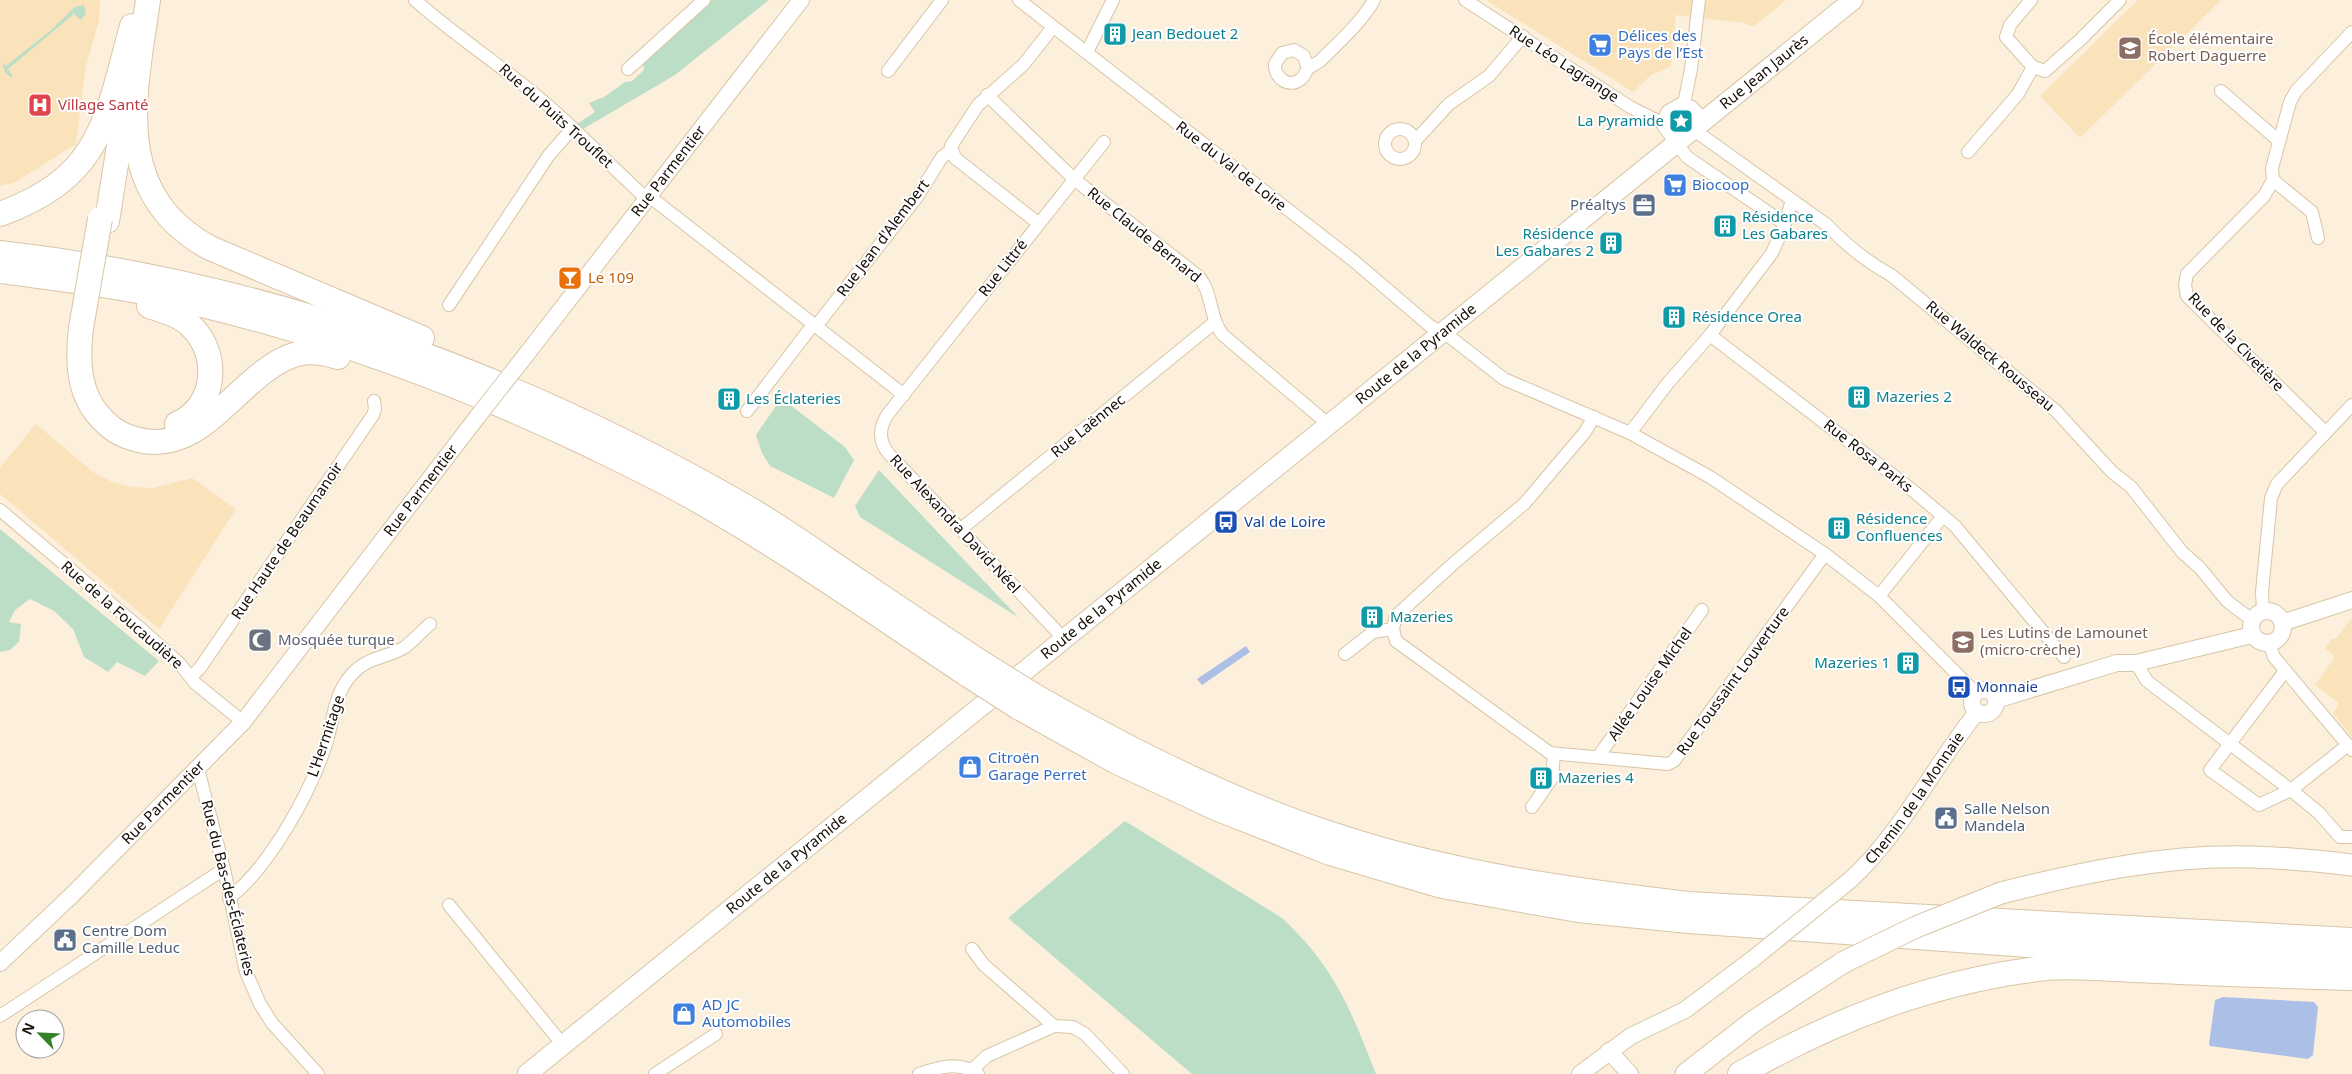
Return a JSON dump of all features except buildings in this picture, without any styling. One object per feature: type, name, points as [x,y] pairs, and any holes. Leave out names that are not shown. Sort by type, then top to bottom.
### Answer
[{"type":"highway","points":[[104,220],[135,0]]},
{"type":"highway","points":[[142,0],[79,366],[86,397],[94,411],[108,426],[131,438],[158,442],[184,435],[201,426],[276,365],[298,354],[313,352],[335,356],[426,385],[645,472]]},
{"type":"highway","points":[[148,0],[136,83],[135,140],[142,170],[152,193],[167,214],[182,229],[199,242],[224,255],[408,332],[552,398],[615,436],[748,508],[974,668]]},
{"type":"highway","points":[[0,214],[54,187],[73,172],[87,156],[101,130],[132,25]]},
{"type":"highway","points":[[0,253],[82,263],[176,281],[224,292],[339,324],[466,369],[615,436]]},
{"type":"highway","points":[[0,271],[153,294],[217,309],[318,338],[422,373],[536,420],[645,472],[690,496],[974,668],[1115,761],[1218,809],[1330,853],[1442,886],[1578,910],[1690,921],[2029,945],[2352,962]]},
{"type":"highway","points":[[0,280],[139,303],[184,320],[202,340],[209,360],[210,383],[200,406],[184,421],[159,428],[139,427],[119,417],[107,406],[96,385],[85,329]]},
{"type":"highway","points":[[1026,701],[1090,727],[1177,772],[1327,833],[1404,855],[1515,881],[1688,904],[2352,940]]},
{"type":"highway","points":[[1686,1074],[1754,1021],[1844,962],[1916,927],[2001,893],[2106,869],[2202,858],[2280,858],[2352,865]]},
{"type":"highway","points":[[1740,1074],[1816,1033],[1870,1011],[1924,992],[2031,969],[2098,968],[2352,978]]},
{"type":"main road","name":"Rue Jean Jaurès","points":[[1676,144],[1853,0]]},
{"type":"main road","name":"Route de la Pyramide","points":[[527,1074],[1676,144]]},
{"type":"street","name":"Rue du Puits Trouflet","points":[[415,0],[433,17],[534,94],[648,198]]},
{"type":"street","points":[[628,69],[704,0]]},
{"type":"street","name":"Rue Parmentier","points":[[0,971],[5,959],[198,769],[243,722],[801,0]]},
{"type":"street","points":[[888,71],[942,0]]},
{"type":"street","name":"Rue du Val de Loire","points":[[1019,0],[1354,261],[1430,326],[1443,333],[1504,379],[1630,433],[1718,482],[1825,554],[1879,596],[1976,693]]},
{"type":"street","points":[[1087,52],[1113,0]]},
{"type":"street","points":[[1308,69],[1315,66],[1344,37],[1368,10],[1374,0]]},
{"type":"street","name":"Rue Léo Lagrange","points":[[1465,0],[1630,107],[1664,124]]},
{"type":"street","points":[[1684,104],[1691,69],[1699,0]]},
{"type":"street","points":[[2031,0],[2010,25],[2006,37],[2033,67],[2046,71],[2120,0]]},
{"type":"street","name":"Rue Jean d'Alembert","points":[[814,326],[821,320],[917,198],[942,157],[951,150],[952,143],[987,95],[1024,64],[1053,27]]},
{"type":"street","name":"Rue de la Civetière","points":[[2325,432],[2187,296],[2185,285],[2187,274],[2264,196],[2273,180],[2272,168],[2290,102],[2296,91],[2352,32]]},
{"type":"street","points":[[1415,141],[1449,104],[1495,70],[1523,36]]},
{"type":"street","points":[[1968,152],[2018,94],[2033,67]]},
{"type":"street","points":[[2221,91],[2279,141]]},
{"type":"street","name":"Rue Claude Bernard","points":[[987,95],[1074,179],[1198,276],[1205,286],[1215,322],[1223,335],[1328,424]]},
{"type":"street","points":[[1700,126],[1695,108],[1684,104],[1670,109],[1665,117],[1666,132],[1687,157],[1785,224]]},
{"type":"street","name":"Rue Waldeck Rousseau","points":[[1700,126],[1827,226],[1841,240],[1872,264],[1891,275],[1945,317],[1953,326],[2056,411],[2112,472],[2131,487],[2182,552],[2200,568],[2227,600],[2256,622]]},
{"type":"street","points":[[449,306],[549,155],[572,129]]},
{"type":"street","name":"Rue Littré","points":[[904,395],[1038,223],[1104,142]]},
{"type":"street","points":[[951,150],[955,158],[1038,223]]},
{"type":"street","points":[[2273,180],[2312,212],[2318,238]]},
{"type":"street","points":[[648,198],[904,395]]},
{"type":"street","points":[[1630,433],[1668,383],[1710,335],[1772,253],[1785,224],[1792,200]]},
{"type":"street","name":"Rue Laënnec","points":[[961,529],[1215,322]]},
{"type":"street","points":[[747,411],[814,326]]},
{"type":"street","name":"Rue Rosa Parks","points":[[1710,335],[1954,526],[2064,657]]},
{"type":"street","name":"Rue Alexandra David-Néel","points":[[904,395],[884,421],[881,434],[883,445],[888,454],[1064,639]]},
{"type":"street","name":"Rue Haute de Beaumanoir","points":[[191,678],[224,633],[373,415],[374,401]]},
{"type":"street","points":[[1996,700],[2117,663],[2136,663],[2256,622],[2277,615],[2282,623],[2281,634],[2274,642],[2259,641],[2256,622],[2262,592],[2271,498],[2277,484],[2352,405]]},
{"type":"street","points":[[1344,654],[1373,632],[1393,629],[1396,616],[1525,503],[1586,432],[1594,417]]},
{"type":"street","name":"Rue de la Foucaudière","points":[[0,510],[140,628],[180,664],[191,678],[243,722]]},
{"type":"street","points":[[1879,596],[1943,516]]},
{"type":"street","name":"Rue Toussaint Louverture","points":[[1393,629],[1396,641],[1546,751],[1554,754],[1668,764],[1674,762],[1825,554]]},
{"type":"street","points":[[2282,623],[2352,600]]},
{"type":"street","name":"Allée Louise Michel","points":[[1598,757],[1702,610]]},
{"type":"street","name":"L'Hermitage","points":[[229,898],[241,889],[259,866],[303,800],[327,742],[336,699],[352,674],[372,658],[404,647],[430,624]]},
{"type":"street","points":[[2269,643],[2274,658],[2350,747],[2291,790],[2259,805],[2210,770],[2285,671]]},
{"type":"street","points":[[2136,663],[2148,682],[2291,790],[2319,813],[2340,837],[2352,837]]},
{"type":"street","points":[[1986,690],[1993,694],[1996,700],[1994,708],[1988,714],[1977,712],[1972,703],[1976,693],[1986,690]]},
{"type":"street","name":"Chemin de la Monnaie","points":[[1609,1051],[1631,1036],[1685,1010],[1754,958],[1849,881],[1863,868],[1885,840],[1977,712]]},
{"type":"street","points":[[1532,806],[1552,778],[1554,754]]},
{"type":"street","name":"Rue du Bas-des-Éclateries","points":[[198,769],[224,869],[246,972],[260,1004],[272,1023],[318,1074]]},
{"type":"street","points":[[0,1016],[224,869]]},
{"type":"street","points":[[448,906],[563,1045]]},
{"type":"street","points":[[972,950],[984,965],[1054,1026]]},
{"type":"street","points":[[921,1074],[943,1066],[958,1066],[975,1072],[987,1056],[1054,1026],[1073,1027],[1085,1034],[1123,1074]]},
{"type":"street","points":[[655,1074],[716,1034]]},
{"type":"street","points":[[1580,1074],[1609,1051],[1630,1074]]},
{"type":"shaded area","name":"Village Santé","points":[[0,0],[100,0],[99,21],[86,66],[76,144],[14,183],[0,186]]},
{"type":"shaded area","points":[[1486,0],[1786,0],[1753,27],[1743,23],[1676,15],[1671,66],[1651,75],[1633,92]]},
{"type":"shaded area","name":"École élémentaire Robert Daguerre","points":[[2138,0],[2221,0],[2080,138],[2040,96]]},
{"type":"shaded area","points":[[36,424],[93,472],[112,482],[133,487],[153,488],[192,478],[236,509],[159,629],[0,494],[0,468]]},
{"type":"shaded area","points":[[2352,618],[2352,737],[2333,713],[2339,703],[2315,685],[2335,657],[2325,648],[2332,639],[2336,639]]},
{"type":"green space","points":[[712,0],[769,0],[675,75],[583,129],[577,124],[595,112],[589,103],[604,97],[625,82],[632,81],[644,70],[643,64]]},
{"type":"green space","points":[[84,5],[86,14],[81,20],[74,14],[8,69],[13,77],[7,74],[3,63],[6,66],[51,30],[75,7]]},
{"type":"green space","points":[[778,403],[789,404],[845,447],[854,460],[834,498],[770,466],[762,453],[756,435]]},
{"type":"green space","points":[[879,470],[1019,618],[860,517],[855,506]]},
{"type":"green space","points":[[0,529],[159,661],[145,676],[117,662],[108,672],[84,657],[73,629],[54,611],[30,599],[15,610],[9,622],[21,624],[19,642],[10,650],[0,652]]},
{"type":"green space","points":[[1125,821],[1282,918],[1300,936],[1328,972],[1339,990],[1358,1029],[1376,1074],[1192,1074],[1008,918]]},
{"type":"water","points":[[1246,646],[1250,652],[1202,685],[1197,679]]},
{"type":"water","points":[[2223,997],[2314,1002],[2318,1007],[2313,1055],[2308,1059],[2210,1046],[2215,1000]]},
{"type":"place","name":"Jean Bedouet 2","points":[[1115,34]]},
{"type":"place","name":"Délices des Pays de l’Est","points":[[1600,45]]},
{"type":"place","name":"École élémentaire Robert Daguerre","points":[[2130,48]]},
{"type":"place","name":"Village Santé","points":[[40,105]]},
{"type":"place","name":"La Pyramide","points":[[1681,121]]},
{"type":"place","name":"Biocoop","points":[[1675,185]]},
{"type":"place","name":"Préaltys","points":[[1644,205]]},
{"type":"place","name":"Résidence Les Gabares","points":[[1725,226]]},
{"type":"place","name":"Résidence Les Gabares 2","points":[[1611,243]]},
{"type":"place","name":"Le 109","points":[[570,278]]},
{"type":"place","name":"Résidence Orea","points":[[1674,317]]},
{"type":"place","name":"Mazeries 2","points":[[1859,397]]},
{"type":"place","name":"Les Éclateries","points":[[729,399]]},
{"type":"place","name":"Val de Loire","points":[[1226,522]]},
{"type":"place","name":"Résidence Confluences","points":[[1839,528]]},
{"type":"place","name":"Mazeries","points":[[1372,617]]},
{"type":"place","name":"Mosquée turque","points":[[260,640]]},
{"type":"place","name":"Les Lutins de Lamounet (micro-crèche)","points":[[1963,642]]},
{"type":"place","name":"Mazeries 1","points":[[1908,663]]},
{"type":"place","name":"Monnaie","points":[[1959,687]]},
{"type":"place","name":"Citroën Garage Perret","points":[[970,767]]},
{"type":"place","name":"Mazeries 4","points":[[1541,778]]},
{"type":"place","name":"Salle Nelson Mandela","points":[[1946,818]]},
{"type":"place","name":"Centre Dom Camille Leduc","points":[[65,940]]},
{"type":"place","name":"AD JC Automobiles","points":[[684,1014]]}]
